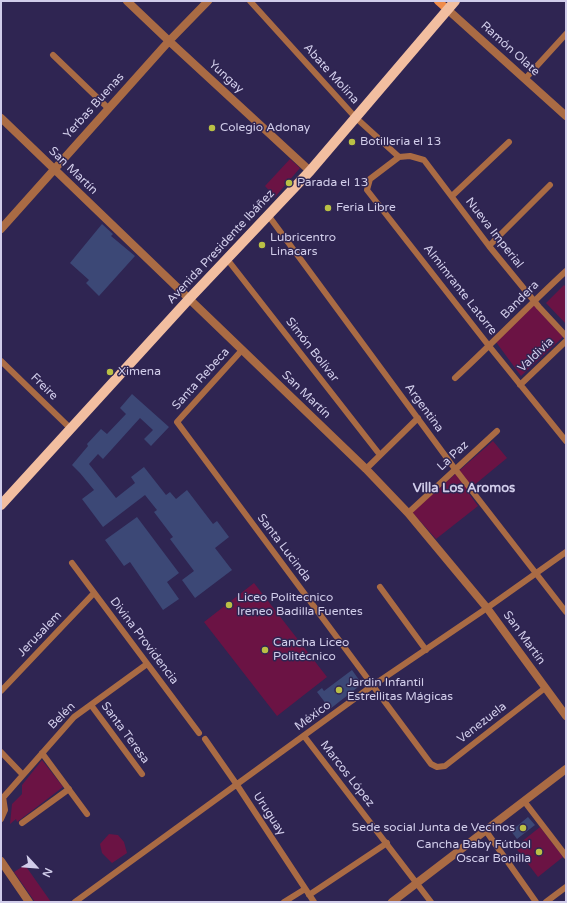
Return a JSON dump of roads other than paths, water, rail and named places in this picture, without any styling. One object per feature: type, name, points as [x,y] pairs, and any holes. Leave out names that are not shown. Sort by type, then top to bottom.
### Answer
[{"type":"main road","name":"Ramón Olate","points":[[438,1],[447,9]]},
{"type":"main road","name":"Avenida Presidente Ibáñez","points":[[1,505],[310,171],[455,1]]},
{"type":"street","name":"Yungay","points":[[127,1],[310,171]]},
{"type":"street","name":"Yerbas Buenas","points":[[1,229],[108,108],[208,1]]},
{"type":"street","name":"Abate Molina","points":[[250,1],[356,118],[399,157]]},
{"type":"street","name":"Ramón Olate","points":[[447,9],[566,116]]},
{"type":"street","points":[[525,79],[566,34]]},
{"type":"street","points":[[53,55],[108,108]]},
{"type":"street","name":"San Martín","points":[[1,118],[366,469],[408,513],[488,608],[566,716]]},
{"type":"street","points":[[452,196],[509,142]]},
{"type":"street","name":"Nueva Imperial","points":[[399,157],[410,156],[424,160],[489,246],[566,336]]},
{"type":"street","name":"Almimrante Latorre","points":[[399,157],[370,179],[367,190],[489,346],[566,441]]},
{"type":"street","points":[[489,246],[550,186]]},
{"type":"street","name":"Argentina","points":[[268,215],[455,469],[566,612]]},
{"type":"street","name":"Simón Bolívar","points":[[227,259],[380,455]]},
{"type":"street","name":"Bandera","points":[[455,378],[534,300],[566,271]]},
{"type":"street","name":"Valdivia","points":[[520,385],[566,341]]},
{"type":"street","name":"Santa Rebeca","points":[[177,422],[242,350]]},
{"type":"street","name":"Freire","points":[[1,362],[71,429]]},
{"type":"street","points":[[366,469],[418,418]]},
{"type":"street","name":"Santa Lucinda","points":[[177,422],[431,764]]},
{"type":"street","name":"La Paz","points":[[408,513],[497,431]]},
{"type":"street","name":"México","points":[[75,902],[372,686],[488,608],[566,552]]},
{"type":"street","name":"Divina Providencia","points":[[72,563],[199,733]]},
{"type":"street","points":[[380,587],[426,650]]},
{"type":"street","name":"Jerusalem","points":[[1,691],[94,593]]},
{"type":"street","name":"Belén","points":[[1,820],[5,806],[2,799],[74,717],[147,664]]},
{"type":"street","name":"Venezuela","points":[[431,764],[438,767],[445,766],[545,688]]},
{"type":"street","name":"Santa Teresa","points":[[91,704],[142,774]]},
{"type":"street","name":"Marcos López","points":[[304,736],[432,902]]},
{"type":"street","name":"Uruguay","points":[[205,739],[314,902]]},
{"type":"street","points":[[1,752],[23,775]]},
{"type":"street","points":[[42,753],[87,814]]},
{"type":"street","points":[[392,902],[566,769]]},
{"type":"street","points":[[22,823],[68,789]]},
{"type":"street","points":[[524,801],[566,856]]},
{"type":"street","points":[[486,831],[536,902]]},
{"type":"street","points":[[309,896],[387,843]]},
{"type":"street","points":[[1,862],[29,902]]},
{"type":"street","points":[[546,902],[566,887]]},
{"type":"street","points":[[284,902],[305,888]]},
{"type":"place","name":"Colegio Adonay","points":[[212,128]]},
{"type":"place","name":"Botilleria el 13","points":[[352,142]]},
{"type":"place","name":"Parada el 13","points":[[289,183]]},
{"type":"place","name":"Feria Libre","points":[[328,208]]},
{"type":"place","name":"Lubricentro Linacars","points":[[262,245]]},
{"type":"place","name":"Ximena","points":[[110,372]]},
{"type":"place","name":"Liceo Politecnico Ireneo Badilla Fuentes","points":[[229,605]]},
{"type":"place","name":"Cancha Liceo Politécnico","points":[[265,650]]},
{"type":"place","name":"Jardin Infantil Estrellitas Mágicas","points":[[339,690]]},
{"type":"place","name":"Sede social Junta de Vecinos","points":[[523,828]]},
{"type":"place","name":"Cancha Baby Fútbol Oscar Bonilla","points":[[539,852]]},
{"type":"district","name":"Villa Los Aromos","points":[[464,489]]}]
